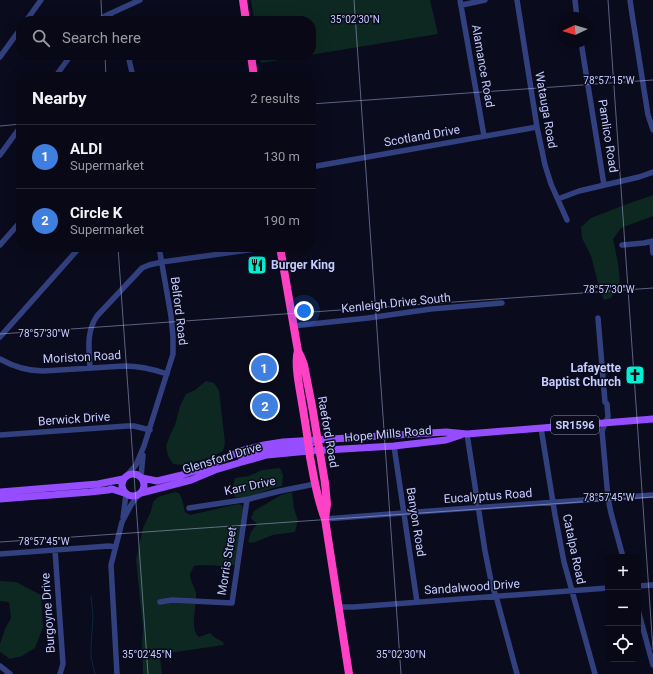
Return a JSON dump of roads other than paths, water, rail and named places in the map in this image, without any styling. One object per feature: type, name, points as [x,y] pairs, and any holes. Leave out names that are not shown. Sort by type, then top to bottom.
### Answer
[{"type":"highway","points":[[244,0],[246,16]]},
{"type":"highway","points":[[252,60],[253,72]]},
{"type":"highway","name":"Raeford Road","points":[[281,252],[293,326],[298,351],[302,357],[304,365],[320,450],[327,504],[325,519]]},
{"type":"highway","name":"Raeford Road","points":[[298,351],[296,361],[315,484],[320,506],[325,519],[349,674]]},
{"type":"main road","name":"Hope Mills Road","points":[[309,445],[318,440],[446,432],[467,434],[653,419]]},
{"type":"main road","name":"Hope Mills Road","points":[[309,445],[320,450],[394,446],[446,440],[467,434]]},
{"type":"main road","name":"Glensford Drive","points":[[141,478],[154,481],[193,472],[242,451],[273,443],[309,445]]},
{"type":"main road","name":"Glensford Drive","points":[[140,494],[191,480],[238,459],[262,451],[279,447],[309,445]]},
{"type":"main road","points":[[0,492],[98,484],[136,474],[144,482],[144,486],[140,494],[131,497],[113,490],[108,490],[0,499]]},
{"type":"main road","points":[[125,477],[121,486],[125,494]]},
{"type":"street","points":[[30,16],[41,0]]},
{"type":"street","points":[[106,16],[140,0]]},
{"type":"street","points":[[461,3],[485,0]]},
{"type":"street","name":"Watauga Road","points":[[517,0],[537,127],[547,174],[567,220]]},
{"type":"street","points":[[574,0],[577,12]]},
{"type":"street","points":[[630,0],[648,115],[653,130]]},
{"type":"street","name":"Alamance Road","points":[[461,3],[484,136]]},
{"type":"street","points":[[0,58],[16,35]]},
{"type":"street","name":"Pamlico Road","points":[[582,48],[604,185]]},
{"type":"street","points":[[59,72],[67,60]]},
{"type":"street","points":[[129,60],[132,72]]},
{"type":"street","name":"Scotland Drive","points":[[316,165],[537,127]]},
{"type":"street","points":[[1,152],[16,132]]},
{"type":"street","points":[[558,199],[579,191],[639,177],[653,172]]},
{"type":"street","points":[[0,245],[16,227]]},
{"type":"street","points":[[622,244],[652,241],[653,254]]},
{"type":"street","points":[[0,336],[76,252]]},
{"type":"street","name":"Belford Road","points":[[125,477],[136,465],[144,446],[172,361],[174,345],[171,316],[160,252]]},
{"type":"street","points":[[90,368],[88,346],[90,332],[95,320],[142,268],[162,262],[234,252]]},
{"type":"street","name":"Kenleigh Drive South","points":[[293,326],[368,318],[431,309],[502,303]]},
{"type":"street","points":[[598,318],[605,402],[607,404],[606,409],[608,417],[602,431],[608,498],[622,554]]},
{"type":"street","name":"Moriston Road","points":[[0,359],[18,368],[33,371],[134,366],[154,369],[167,374]]},
{"type":"street","name":"Berwick Drive","points":[[0,435],[127,426],[150,430]]},
{"type":"street","name":"Catalpa Road","points":[[541,428],[564,562],[595,674]]},
{"type":"street","points":[[467,434],[492,586],[496,596],[516,674]]},
{"type":"street","name":"Belford Road","points":[[141,478],[144,446]]},
{"type":"street","name":"Banyon Road","points":[[394,446],[417,602]]},
{"type":"street","name":"Karr Drive","points":[[189,508],[247,500],[280,490],[315,484]]},
{"type":"street","points":[[117,674],[110,570],[122,522],[125,494]]},
{"type":"street","points":[[122,522],[131,505],[140,494]]},
{"type":"street","name":"Eucalyptus Road","points":[[325,519],[403,512],[653,495]]},
{"type":"street","name":"Morris Street","points":[[160,602],[172,600],[232,603],[247,500]]},
{"type":"street","points":[[0,554],[109,546],[115,548]]},
{"type":"street","name":"Burgoyne Drive","points":[[54,550],[63,664],[60,674]]},
{"type":"street","points":[[641,586],[653,585]]},
{"type":"street","name":"Sandalwood Drive","points":[[338,607],[605,588]]},
{"type":"street","points":[[641,621],[653,665]]},
{"type":"street","points":[[0,666],[10,674]]},
{"type":"waterway","points":[[91,596],[93,616],[91,657],[95,674]]},
{"type":"place","name":"Burger King","points":[[257,265]]},
{"type":"place","name":"ALDI","points":[[264,368]]},
{"type":"place","name":"Lafayette Baptist Church","points":[[635,375]]},
{"type":"place","name":"Circle K","points":[[265,406]]}]
